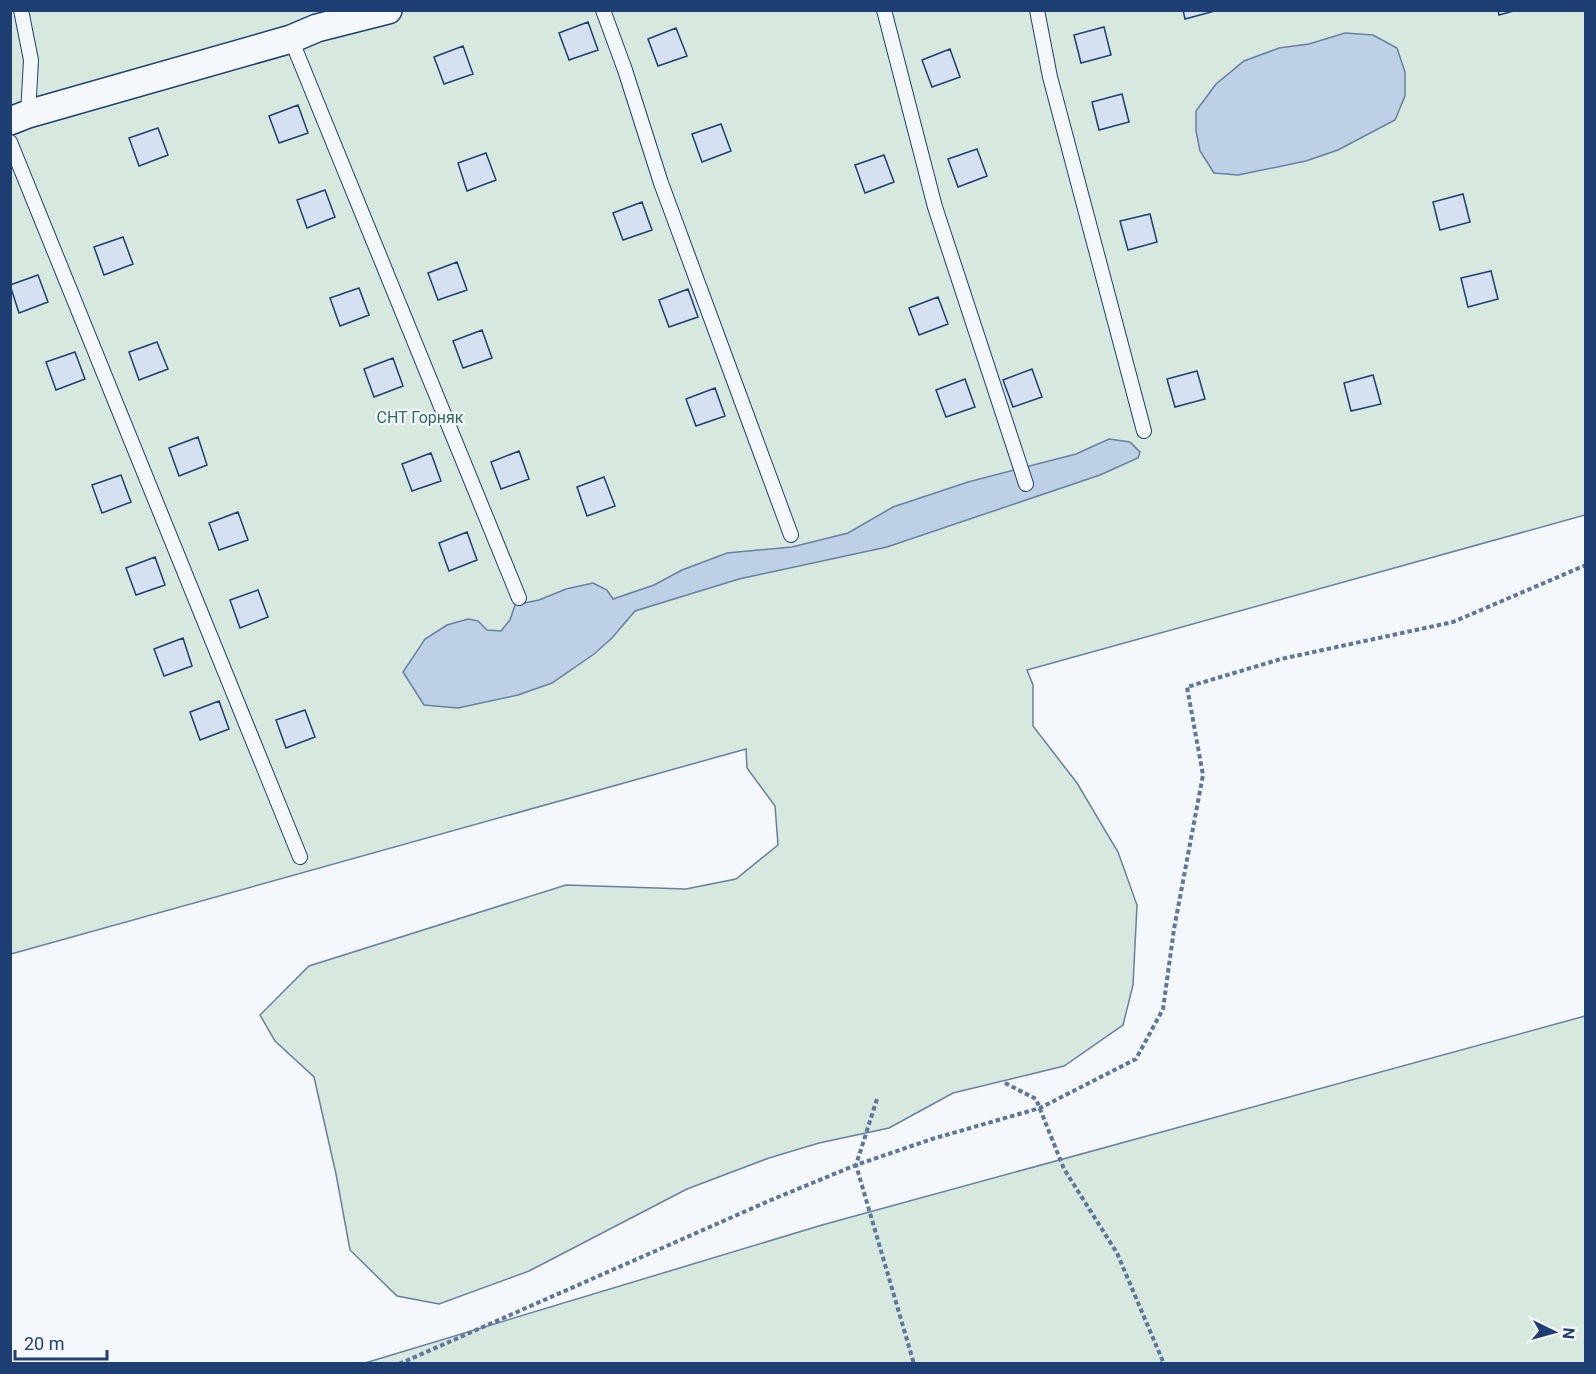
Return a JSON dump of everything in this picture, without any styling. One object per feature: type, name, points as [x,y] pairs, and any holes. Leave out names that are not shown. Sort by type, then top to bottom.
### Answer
[{"type":"street","points":[[19,118],[291,39],[315,19],[388,10]]},
{"type":"lane","points":[[19,118],[31,60],[21,10]]},
{"type":"lane","points":[[603,10],[626,70],[661,183],[791,535]]},
{"type":"lane","points":[[884,10],[935,207],[1026,484]]},
{"type":"lane","points":[[1037,10],[1050,77],[1144,431]]},
{"type":"lane","points":[[291,39],[519,598]]},
{"type":"lane","points":[[10,142],[300,857]]},
{"type":"path","points":[[399,1364],[771,1200],[856,1165],[932,1139],[1040,1108],[1136,1059],[1163,1009],[1174,929],[1203,775],[1187,687],[1281,659],[1453,622],[1586,565]]},
{"type":"path","points":[[1005,1083],[1036,1099],[1064,1169],[1117,1253],[1164,1364]]},
{"type":"path","points":[[877,1099],[856,1165],[914,1364]]},
{"type":"green space","name":"СНТ Горняк","points":[[11,11],[1585,11],[1585,515],[1027,670],[1033,685],[1033,726],[1077,783],[1118,852],[1137,905],[1133,985],[1123,1025],[1064,1066],[953,1093],[889,1128],[819,1143],[769,1158],[687,1189],[529,1271],[439,1304],[397,1296],[350,1250],[314,1077],[275,1041],[260,1015],[309,966],[566,885],[686,889],[736,879],[778,845],[775,806],[747,768],[746,749],[11,954]]},
{"type":"green space","points":[[1585,1016],[1585,1363],[365,1363],[822,1225]]},
{"type":"water","points":[[1345,33],[1373,35],[1397,48],[1405,72],[1405,96],[1395,120],[1338,150],[1306,161],[1238,175],[1214,173],[1200,151],[1196,131],[1196,111],[1216,84],[1244,61],[1279,48],[1309,44]]},
{"type":"water","points":[[1109,439],[1130,442],[1140,452],[1138,458],[1100,475],[887,547],[739,579],[635,611],[612,638],[594,654],[552,683],[518,695],[458,708],[424,705],[403,672],[425,639],[447,625],[468,619],[478,621],[487,630],[501,631],[510,620],[515,605],[593,583],[607,590],[613,599],[654,585],[682,570],[727,553],[792,547],[848,533],[893,507],[968,482],[1076,454]]},
{"type":"building","points":[[1183,10],[1215,10],[1215,11],[1185,19]]},
{"type":"building","points":[[1498,10],[1517,10],[1499,15]]},
{"type":"building","points":[[588,22],[598,50],[569,60],[559,33]]},
{"type":"building","points":[[1104,27],[1111,55],[1081,63],[1074,35]]},
{"type":"building","points":[[676,28],[687,56],[658,66],[648,39]]},
{"type":"building","points":[[463,46],[473,74],[444,84],[434,57]]},
{"type":"building","points":[[950,49],[960,77],[932,87],[922,60]]},
{"type":"building","points":[[1122,94],[1129,122],[1099,130],[1092,102]]},
{"type":"building","points":[[298,105],[308,133],[279,143],[269,116]]},
{"type":"building","points":[[721,124],[731,151],[702,162],[692,134]]},
{"type":"building","points":[[158,128],[168,155],[139,166],[129,138]]},
{"type":"building","points":[[977,149],[987,176],[958,187],[948,159]]},
{"type":"building","points":[[486,153],[496,180],[467,191],[458,163]]},
{"type":"building","points":[[884,155],[894,182],[865,193],[855,165]]},
{"type":"building","points":[[325,190],[335,217],[307,228],[297,200]]},
{"type":"building","points":[[1463,194],[1470,222],[1440,230],[1433,202]]},
{"type":"building","points":[[642,202],[652,230],[623,240],[613,213]]},
{"type":"building","points":[[1150,214],[1157,242],[1128,250],[1120,221]]},
{"type":"building","points":[[123,237],[133,264],[104,275],[94,247]]},
{"type":"building","points":[[457,262],[467,290],[438,300],[428,273]]},
{"type":"building","points":[[1491,271],[1498,299],[1468,307],[1461,278]]},
{"type":"building","points":[[38,275],[48,302],[19,313],[10,285]]},
{"type":"building","points":[[359,288],[369,315],[340,326],[330,298]]},
{"type":"building","points":[[688,289],[698,317],[669,327],[659,300]]},
{"type":"building","points":[[938,297],[948,324],[919,335],[909,308]]},
{"type":"building","points":[[482,330],[492,358],[463,368],[453,341]]},
{"type":"building","points":[[157,342],[168,369],[139,380],[129,352]]},
{"type":"building","points":[[75,352],[85,379],[56,390],[46,362]]},
{"type":"building","points":[[393,358],[403,386],[374,397],[364,369]]},
{"type":"building","points":[[1032,369],[1042,397],[1013,407],[1003,380]]},
{"type":"building","points":[[1197,371],[1205,399],[1175,407],[1167,379]]},
{"type":"building","points":[[1373,375],[1381,404],[1351,411],[1344,383]]},
{"type":"building","points":[[965,379],[975,407],[946,417],[936,390]]},
{"type":"building","points":[[715,388],[725,416],[696,426],[686,399]]},
{"type":"building","points":[[198,437],[207,465],[179,476],[169,448]]},
{"type":"building","points":[[519,451],[529,479],[501,489],[491,462]]},
{"type":"building","points":[[431,453],[441,481],[412,491],[402,464]]},
{"type":"building","points":[[121,475],[131,502],[102,513],[92,485]]},
{"type":"building","points":[[604,477],[615,506],[587,516],[577,487]]},
{"type":"building","points":[[238,512],[248,540],[219,550],[209,523]]},
{"type":"building","points":[[467,532],[477,560],[449,571],[439,543]]},
{"type":"building","points":[[155,557],[165,585],[136,595],[126,568]]},
{"type":"building","points":[[258,590],[268,617],[240,628],[230,600]]},
{"type":"building","points":[[183,638],[192,666],[164,676],[154,649]]},
{"type":"building","points":[[219,701],[229,729],[200,740],[190,712]]},
{"type":"building","points":[[305,710],[315,737],[286,748],[276,720]]}]
